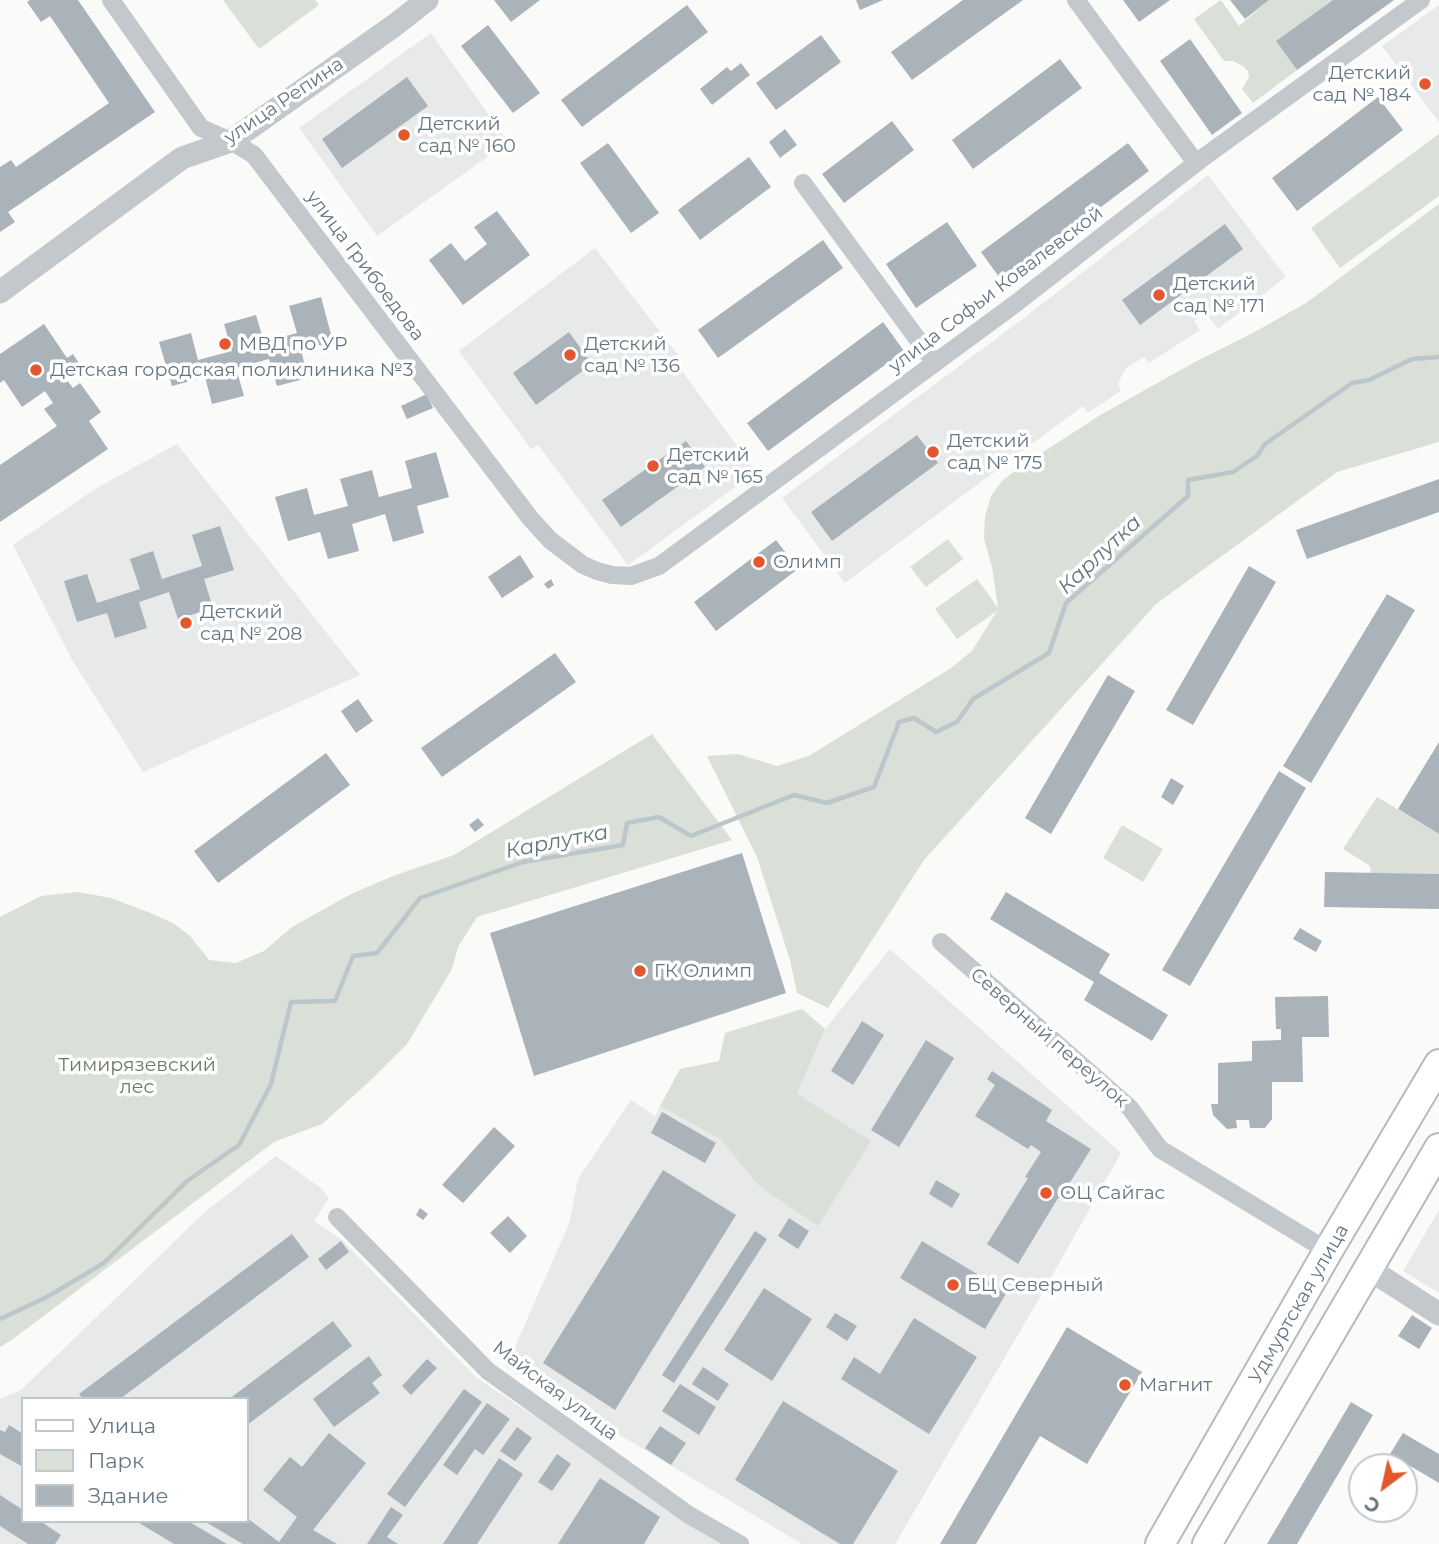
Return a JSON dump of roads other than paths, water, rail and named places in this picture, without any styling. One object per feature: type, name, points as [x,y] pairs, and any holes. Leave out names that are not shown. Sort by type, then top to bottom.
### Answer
[{"type":"main road","name":"Удмуртская улица","points":[[1160,1544],[1439,1064]]},
{"type":"main road","points":[[1207,1544],[1439,1148]]},
{"type":"street","name":"улица Грибоедова","points":[[111,0],[201,128],[254,155],[530,518],[550,540],[583,565]]},
{"type":"street","name":"улица Репина","points":[[0,292],[183,158],[230,141],[427,0]]},
{"type":"street","points":[[1076,0],[1196,163]]},
{"type":"street","name":"улица Софьи Ковалевской","points":[[583,565],[612,575],[631,576],[659,566],[1015,304],[1196,163],[1421,0]]},
{"type":"street","points":[[803,183],[935,363]]},
{"type":"street","name":"Северный переулок","points":[[941,942],[1130,1108],[1160,1149],[1328,1251]]},
{"type":"street","name":"Майская улица","points":[[337,1217],[488,1371],[689,1515],[740,1544]]},
{"type":"street","points":[[1369,1269],[1439,1314]]},
{"type":"waterway","name":"Карлутка","points":[[0,1319],[47,1297],[104,1263],[187,1181],[239,1145],[271,1084],[291,1002],[335,1001],[353,956],[377,953],[420,898],[523,862],[623,845],[627,823],[659,817],[691,836],[794,795],[827,803],[874,787],[899,722],[914,718],[936,732],[957,722],[973,699],[1049,653],[1066,603],[1188,496],[1188,480],[1233,472],[1257,456],[1265,444],[1352,383],[1369,380],[1412,359],[1439,357]]},
{"type":"place","name":"Детский сад № 184","points":[[1425,84]]},
{"type":"place","name":"Детский сад № 160","points":[[404,135]]},
{"type":"place","name":"Детский сад № 171","points":[[1159,295]]},
{"type":"place","name":"МВД по УР","points":[[225,344]]},
{"type":"place","name":"Детский сад № 136","points":[[570,355]]},
{"type":"place","name":"Детская городская поликлиника №3","points":[[36,370]]},
{"type":"place","name":"Детский сад № 175","points":[[933,452]]},
{"type":"place","name":"Детский сад № 165","points":[[653,466]]},
{"type":"place","name":"Олимп","points":[[759,562]]},
{"type":"place","name":"Детский сад № 208","points":[[186,623]]},
{"type":"place","name":"ГК Олимп","points":[[640,971]]},
{"type":"place","name":"ОЦ Сайгас","points":[[1046,1193]]},
{"type":"place","name":"БЦ Северный","points":[[953,1285]]},
{"type":"place","name":"Магнит","points":[[1125,1385]]},
{"type":"park label","name":"Тимирязевский лес","points":[[137,1076]]}]
